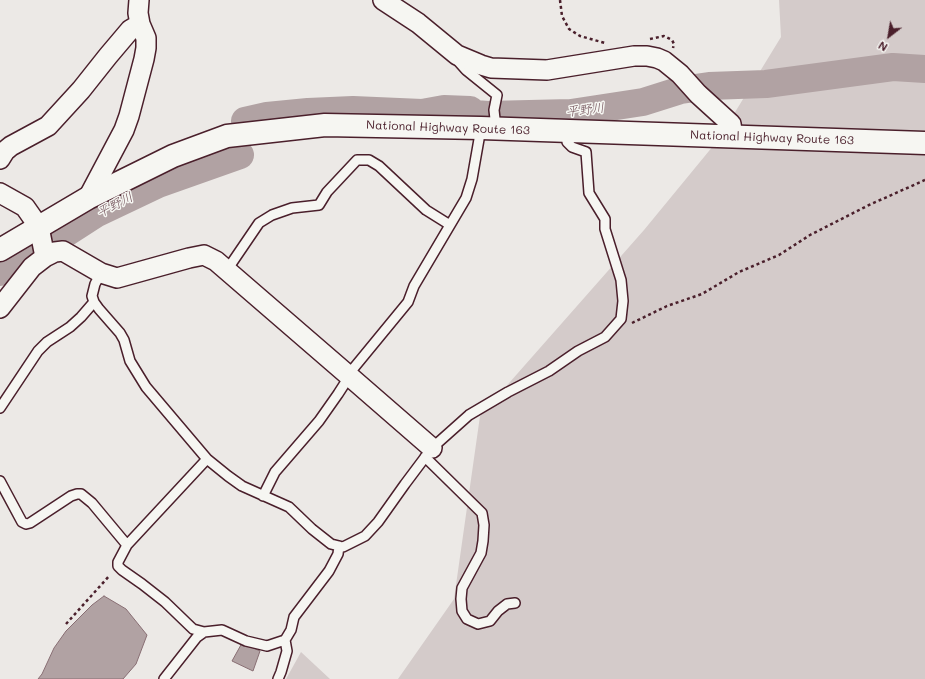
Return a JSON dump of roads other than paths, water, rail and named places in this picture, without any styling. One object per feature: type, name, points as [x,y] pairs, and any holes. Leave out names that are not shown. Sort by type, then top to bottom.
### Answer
[{"type":"highway","name":"National Highway Route 163","points":[[0,250],[88,198],[173,156],[227,136],[325,125],[492,122],[567,131],[925,143]]},
{"type":"street","points":[[88,198],[124,130],[129,116],[146,48],[146,38],[140,24],[138,13],[139,0]]},
{"type":"street","points":[[383,0],[418,23],[457,55],[492,68],[548,70],[634,56],[657,58],[664,61],[676,71],[698,94],[731,124],[733,137]]},
{"type":"street","points":[[0,159],[5,151],[11,146],[48,126],[81,90],[130,30],[140,24]]},
{"type":"street","points":[[0,193],[25,207],[39,227],[45,257]]},
{"type":"street","points":[[0,308],[32,267],[45,257],[55,252],[63,251],[101,273],[117,278],[204,255],[216,261],[348,375],[428,453]]},
{"type":"lane","points":[[263,496],[275,472],[319,421],[338,394],[348,375],[408,302],[414,286],[466,198],[492,122],[497,95],[466,70],[458,61],[457,55]]},
{"type":"lane","points":[[101,273],[95,284],[92,296],[94,302],[120,333],[124,340],[130,361],[146,387],[207,459],[242,486],[289,508],[330,544],[343,547],[365,536],[378,522],[428,453],[469,415],[508,392],[549,371],[578,351],[605,337],[621,318],[623,301],[621,280],[605,229],[605,219],[589,193],[586,152],[572,147],[567,142],[567,131]]},
{"type":"lane","points":[[226,270],[259,223],[272,215],[292,208],[319,205],[327,192],[357,160],[369,160],[379,166],[426,210],[450,225]]},
{"type":"lane","points":[[0,408],[38,351],[46,342],[70,327],[94,302]]},
{"type":"lane","points":[[428,453],[482,513],[484,525],[481,553],[462,588],[462,611],[467,619],[478,624],[490,621],[498,611],[507,604],[515,603]]},
{"type":"lane","points":[[207,459],[127,545],[118,562],[118,566],[122,570],[164,602],[193,629],[204,632],[222,630],[246,641],[267,646],[285,640],[291,630],[294,618],[329,571],[338,554],[339,546]]},
{"type":"lane","points":[[0,481],[22,522],[26,524],[30,523],[71,496],[81,494],[92,503],[127,545]]},
{"type":"lane","points":[[164,679],[197,637],[204,632]]},
{"type":"lane","points":[[278,679],[287,651],[285,640]]},
{"type":"waterway","name":"平野川","points":[[245,121],[267,116],[353,110],[422,113],[444,109],[470,110],[475,114],[488,115],[571,113],[643,102],[681,90],[709,86],[766,84],[893,67],[925,69]]},
{"type":"waterway","name":"平野川","points":[[0,272],[97,213],[158,184],[240,155]]}]
